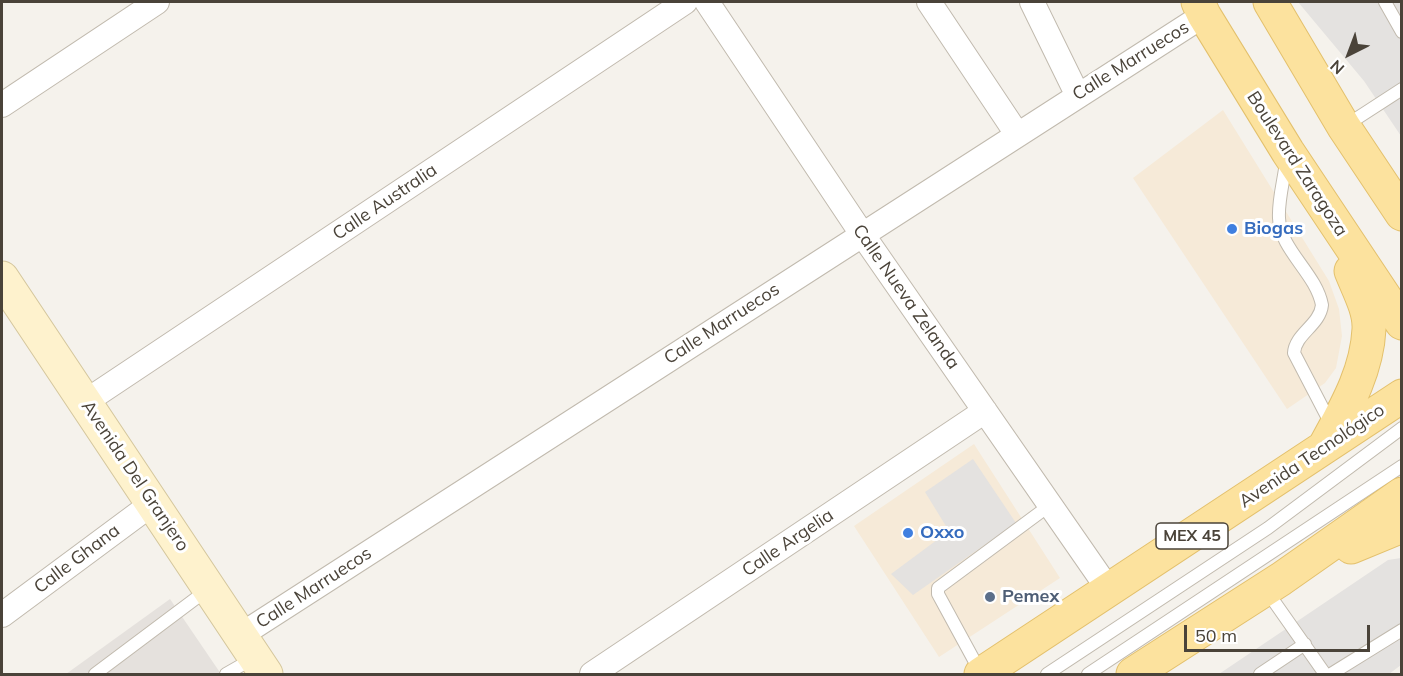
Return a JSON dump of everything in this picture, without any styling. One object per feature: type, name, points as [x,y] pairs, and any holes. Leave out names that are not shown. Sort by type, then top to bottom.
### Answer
[{"type":"main road","points":[[1270,2],[1344,127],[1401,214]]},
{"type":"main road","name":"Boulevard Zaragoza","points":[[1201,8],[1288,152],[1401,323]]},
{"type":"main road","points":[[1368,164],[1401,197]]},
{"type":"main road","points":[[1328,440],[1365,361],[1369,328],[1366,311],[1329,213]]},
{"type":"main road","name":"Avenida Del Granjero","points":[[2,278],[254,656]]},
{"type":"main road","name":"Avenida Tecnológico","points":[[982,674],[1017,663],[1109,590],[1328,440],[1401,396]]},
{"type":"main road","points":[[1133,675],[1273,584],[1401,494]]},
{"type":"main road","points":[[1273,584],[1401,526]]},
{"type":"street","points":[[2,105],[157,2]]},
{"type":"street","name":"Calle Australia","points":[[85,402],[685,2]]},
{"type":"street","name":"Calle Nueva Zelanda","points":[[707,2],[862,234],[1109,590]]},
{"type":"street","points":[[929,2],[1017,134]]},
{"type":"street","points":[[1032,2],[1077,94]]},
{"type":"street","name":"Calle Marruecos","points":[[254,656],[862,234],[1017,134],[1201,8]]},
{"type":"street","name":"Calle Argelia","points":[[592,675],[985,411]]},
{"type":"street","name":"Calle Ghana","points":[[2,615],[153,502]]},
{"type":"lane","points":[[1385,2],[1401,32]]},
{"type":"lane","points":[[1344,127],[1401,89]]},
{"type":"lane","points":[[1288,152],[1279,218],[1281,228],[1315,286],[1322,305],[1318,317],[1297,343],[1294,353],[1328,440]]},
{"type":"lane","points":[[1047,675],[1268,528],[1401,428]]},
{"type":"lane","points":[[1088,675],[1401,466]]},
{"type":"lane","points":[[982,674],[938,594],[938,588],[1050,505]]},
{"type":"lane","points":[[1273,584],[1305,644],[1325,675]]},
{"type":"lane","points":[[95,675],[210,587]]},
{"type":"lane","points":[[1331,675],[1401,630]]},
{"type":"lane","points":[[1260,675],[1305,644]]},
{"type":"lane","points":[[226,675],[254,656]]},
{"type":"shaded area","points":[[1298,2],[1401,2],[1401,136],[1364,81]]},
{"type":"shaded area","name":"Biogas","points":[[1223,110],[1329,281],[1339,309],[1342,336],[1336,368],[1325,383],[1287,409],[1133,178]]},
{"type":"shaded area","points":[[974,444],[1060,578],[939,657],[854,526]]},
{"type":"shaded area","points":[[973,459],[1016,523],[913,595],[891,574],[949,531],[925,492]]},
{"type":"shaded area","points":[[1401,558],[1401,665],[1389,674],[1219,674],[1388,560]]},
{"type":"shaded area","points":[[170,599],[221,674],[66,674]]},
{"type":"place","name":"Biogas","points":[[1232,229]]},
{"type":"place","name":"Oxxo","points":[[908,533]]},
{"type":"place","name":"Pemex","points":[[990,597]]}]
